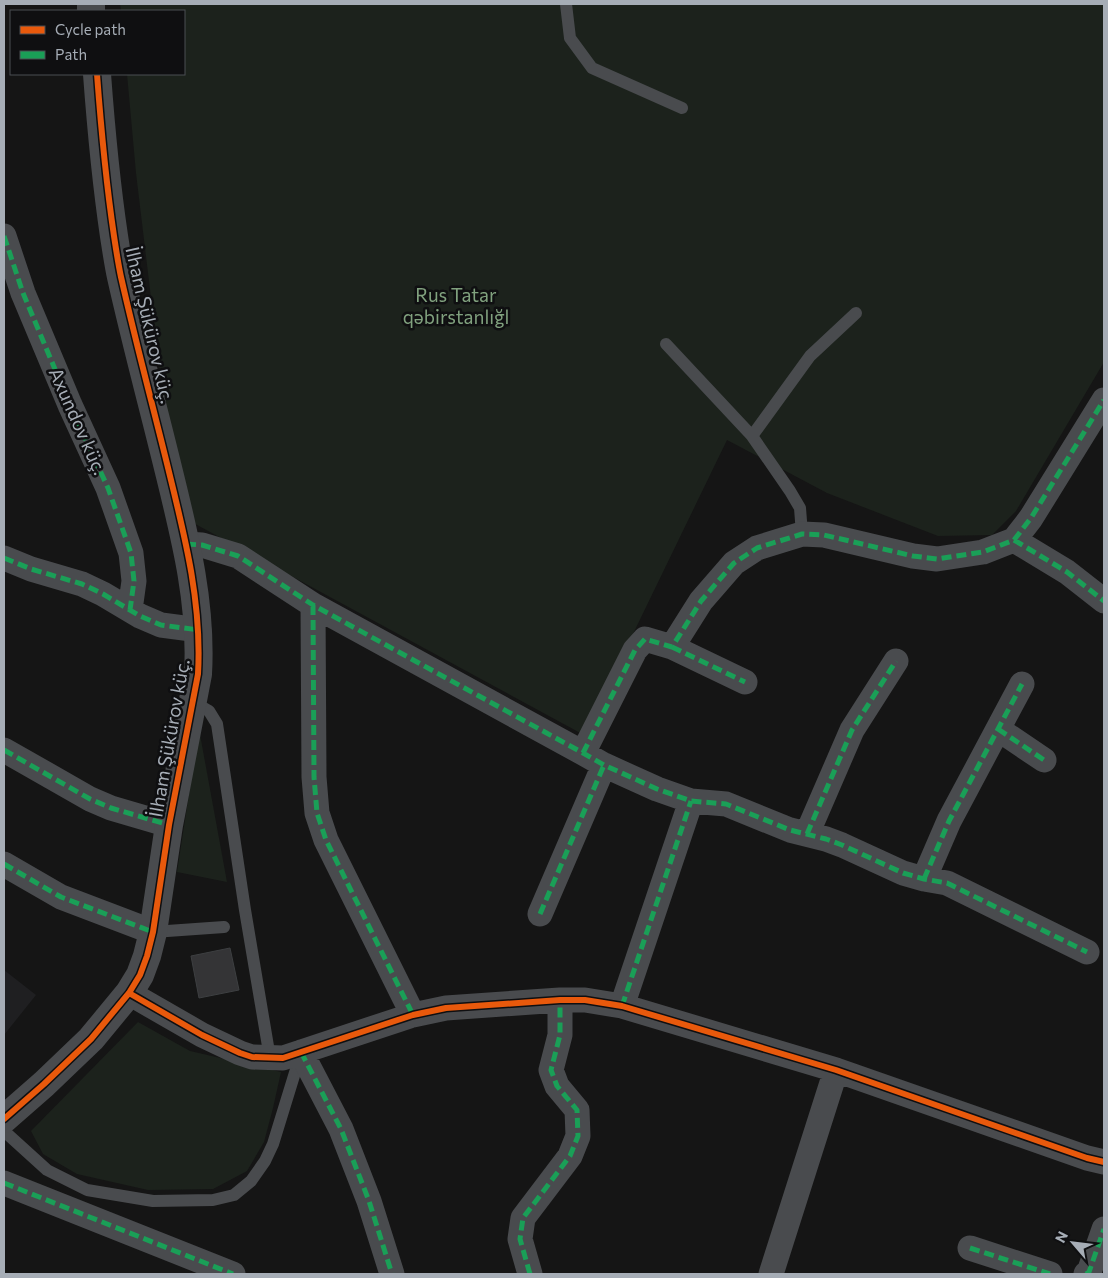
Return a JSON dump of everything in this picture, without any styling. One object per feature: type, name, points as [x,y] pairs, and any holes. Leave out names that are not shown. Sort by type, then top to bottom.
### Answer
[{"type":"street","name":"İlham Şükürov küç.","points":[[4,1120],[91,1039],[129,993],[140,975],[153,932],[169,825],[198,674],[199,630],[186,544],[121,275],[111,218],[97,75]]},
{"type":"street","name":"Axundov küç.","points":[[4,236],[23,293],[59,380],[108,488],[128,544],[131,553],[134,581],[130,610]]},
{"type":"street","points":[[672,647],[701,602],[734,563],[757,548],[802,534],[824,535],[913,556],[937,558],[983,552],[1014,540],[1031,518],[1104,400]]},
{"type":"street","points":[[1014,540],[1068,572],[1104,601]]},
{"type":"street","points":[[186,544],[202,545],[238,556],[313,605],[604,766],[657,789],[691,801],[726,804],[790,830],[842,844],[904,873],[947,884],[1087,952]]},
{"type":"street","points":[[4,558],[31,569],[82,584],[161,626],[199,630]]},
{"type":"street","points":[[313,605],[314,777],[317,813],[326,840],[413,1015]]},
{"type":"street","points":[[583,753],[635,650],[645,639],[672,647],[745,682]]},
{"type":"street","points":[[807,834],[852,730],[896,660]]},
{"type":"street","points":[[924,879],[949,821],[1022,684]]},
{"type":"street","points":[[998,729],[1044,760]]},
{"type":"street","points":[[4,750],[90,799],[111,808],[169,825]]},
{"type":"street","points":[[540,914],[604,766]]},
{"type":"street","points":[[622,1006],[691,801]]},
{"type":"street","points":[[4,864],[61,898],[153,932]]},
{"type":"street","points":[[129,993],[223,1046],[252,1057],[270,1058],[283,1058],[413,1015],[446,1008],[560,1000],[586,1000],[622,1006],[836,1070],[1087,1158],[1104,1162]]},
{"type":"street","points":[[530,1274],[520,1238],[523,1218],[570,1156],[578,1136],[577,1110],[557,1086],[551,1070],[560,1035],[560,1000]]},
{"type":"street","points":[[301,1052],[341,1129],[369,1202],[392,1274]]},
{"type":"street","points":[[771,1274],[836,1070]]},
{"type":"street","points":[[4,1183],[233,1274]]},
{"type":"street","points":[[1086,1274],[1089,1272],[1104,1229]]},
{"type":"street","points":[[970,1248],[1050,1274]]},
{"type":"lane","points":[[566,4],[570,38],[592,68],[682,108]]},
{"type":"lane","points":[[752,436],[810,356],[856,313]]},
{"type":"lane","points":[[666,344],[752,436],[800,508],[802,534]]},
{"type":"lane","points":[[192,702],[209,711],[217,724],[270,1058]]},
{"type":"lane","points":[[153,932],[224,927]]},
{"type":"lane","points":[[4,1130],[47,1170],[87,1190],[153,1201],[213,1200],[234,1195],[251,1181],[265,1161],[273,1144],[301,1052]]},
{"type":"shaded area","points":[[4,970],[36,995],[4,1035]]},
{"type":"green space","name":"Rus Tatar qəbirstanlığl","points":[[120,4],[1104,4],[1104,362],[1016,511],[992,535],[938,536],[827,493],[727,440],[584,735],[177,514],[136,173],[127,75],[185,75],[185,10],[121,10]]},
{"type":"green space","points":[[199,729],[227,882],[177,872]]},
{"type":"green space","points":[[138,1022],[190,1051],[281,1072],[264,1142],[247,1171],[213,1189],[148,1190],[77,1174],[43,1154],[31,1131]]},
{"type":"building","points":[[230,948],[239,990],[199,998],[191,956]]},
{"type":"marked path","points":[[4,236],[23,293],[70,405],[108,488],[131,553],[134,581],[130,610]]},
{"type":"marked path","points":[[583,753],[635,650],[645,639],[672,647],[701,601],[734,563],[757,548],[802,534],[824,535],[913,556],[937,559],[983,552],[1014,540],[1031,518],[1104,400]]},
{"type":"marked path","points":[[1014,540],[1067,572],[1104,601]]},
{"type":"marked path","points":[[186,544],[202,545],[238,556],[313,605],[604,765],[657,789],[691,801],[726,804],[790,830],[842,845],[903,873],[947,883],[1087,952]]},
{"type":"marked path","points":[[4,558],[31,569],[82,584],[140,616],[161,625],[199,630]]},
{"type":"marked path","points":[[313,605],[314,777],[317,813],[326,840],[413,1015]]},
{"type":"marked path","points":[[672,647],[745,682]]},
{"type":"marked path","points":[[807,834],[852,730],[896,661]]},
{"type":"marked path","points":[[924,879],[949,821],[1022,684]]},
{"type":"marked path","points":[[998,729],[1044,760]]},
{"type":"marked path","points":[[4,750],[90,799],[111,808],[169,825]]},
{"type":"marked path","points":[[540,914],[604,765]]},
{"type":"marked path","points":[[622,1006],[691,801]]},
{"type":"marked path","points":[[4,864],[61,897],[153,932]]},
{"type":"marked path","points":[[530,1274],[520,1239],[523,1218],[570,1156],[578,1136],[577,1110],[557,1086],[551,1070],[560,1035],[560,1000]]},
{"type":"marked path","points":[[301,1052],[341,1129],[369,1201],[392,1274]]},
{"type":"marked path","points":[[4,1183],[233,1274]]},
{"type":"marked path","points":[[1086,1274],[1089,1272],[1104,1229]]},
{"type":"marked path","points":[[970,1248],[1050,1274]]},
{"type":"cycle path","points":[[4,1119],[91,1039],[129,993],[140,975],[153,932],[169,825],[198,674],[198,624],[192,574],[176,500],[121,277],[106,175],[97,75]]},
{"type":"cycle path","points":[[129,993],[202,1035],[240,1053],[252,1057],[283,1058],[413,1015],[446,1008],[560,1000],[585,1000],[622,1006],[836,1070],[1087,1158],[1104,1162]]}]
